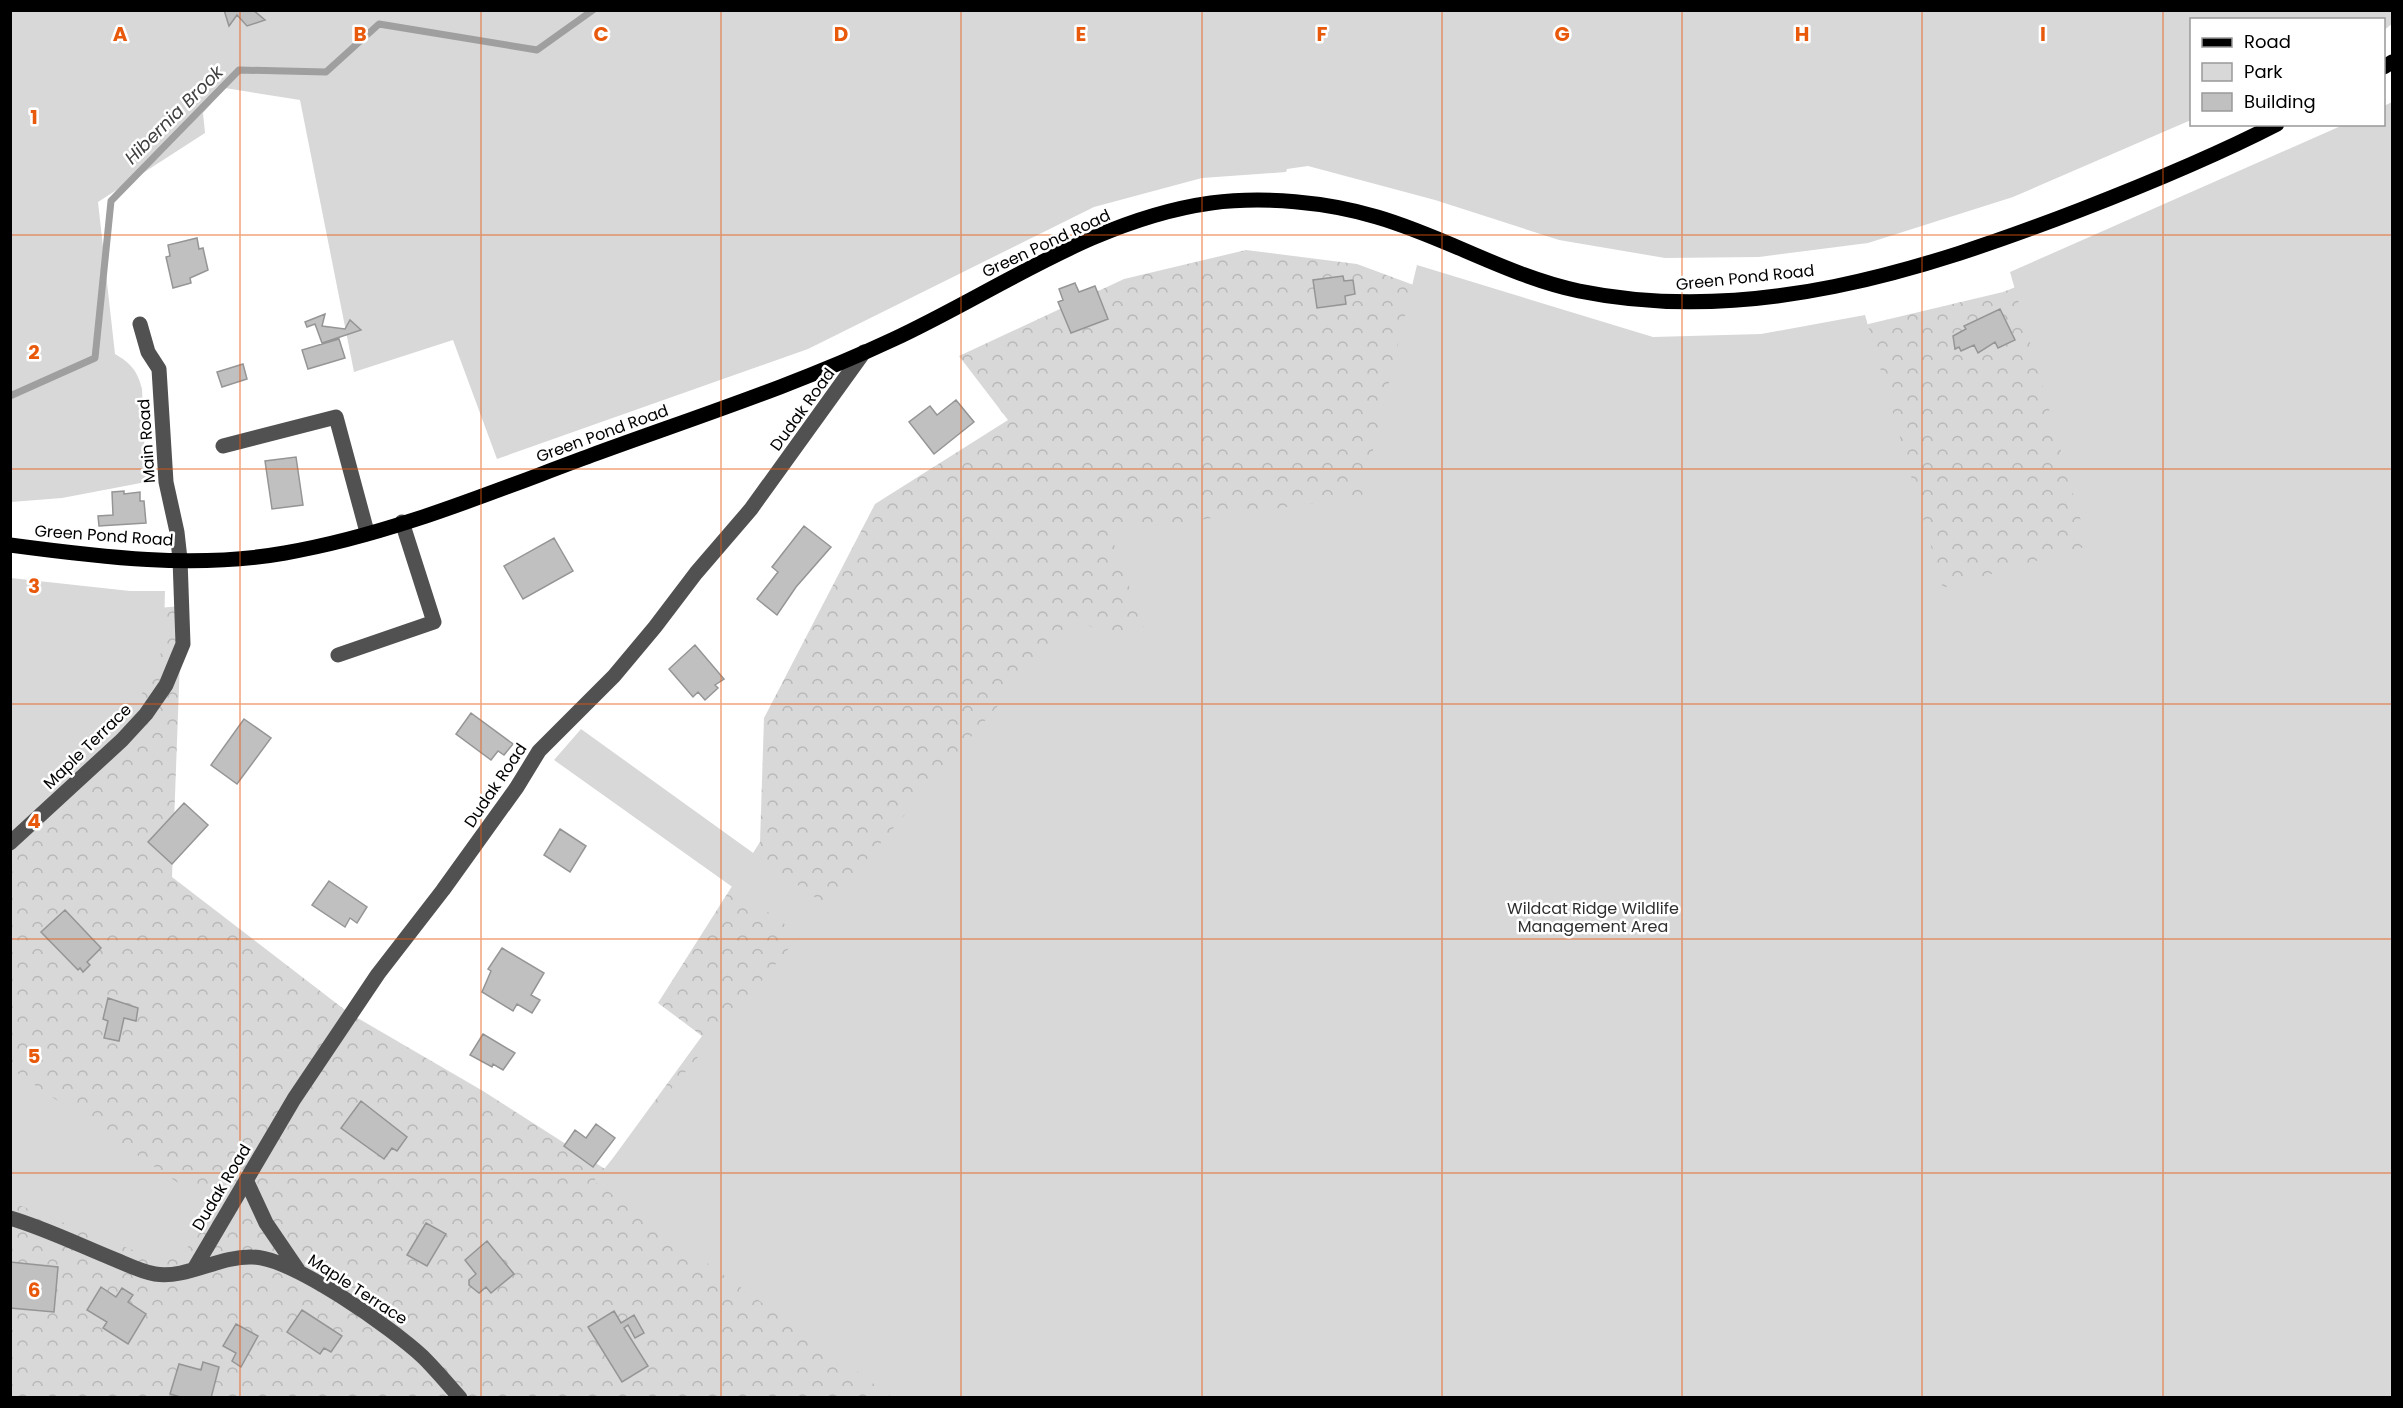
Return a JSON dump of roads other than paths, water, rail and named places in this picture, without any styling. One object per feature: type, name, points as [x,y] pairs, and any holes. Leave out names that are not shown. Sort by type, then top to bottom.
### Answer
[{"type":"main road","name":"Green Pond Road","points":[[10,545],[140,559],[180,559],[283,554],[368,532],[494,493],[793,382],[864,352],[1082,243],[1160,215],[1212,203],[1292,203],[1365,214],[1429,236],[1483,260],[1574,290],[1673,303],[1709,302],[1796,293],[1927,265],[2168,175],[2273,126]]},
{"type":"street","name":"Main Road","points":[[140,324],[148,352],[159,369],[166,482],[177,532],[180,559]]},
{"type":"street","name":"Dudak Road","points":[[194,1269],[294,1099],[378,974],[443,891],[517,787],[539,751],[614,676],[655,627],[696,573],[751,509],[864,352]]},
{"type":"street","points":[[223,446],[336,417],[368,532]]},
{"type":"street","points":[[338,655],[434,622],[402,522]]},
{"type":"street","name":"Maple Terrace","points":[[10,843],[122,740],[146,714],[166,685],[183,644],[180,559]]},
{"type":"street","points":[[247,1182],[266,1223],[298,1270]]},
{"type":"street","name":"Maple Terrace","points":[[10,1218],[58,1234],[153,1274],[171,1275],[220,1260],[253,1257],[279,1262],[298,1270],[394,1333],[423,1357],[460,1398]]},
{"type":"waterway","name":"Hibernia Brook","points":[[10,396],[95,358],[111,201],[239,70],[326,72],[379,24],[537,50],[593,10]]},
{"type":"park label","name":"Wildcat Ridge Wildlife Management Area","points":[[1593,917]]}]
